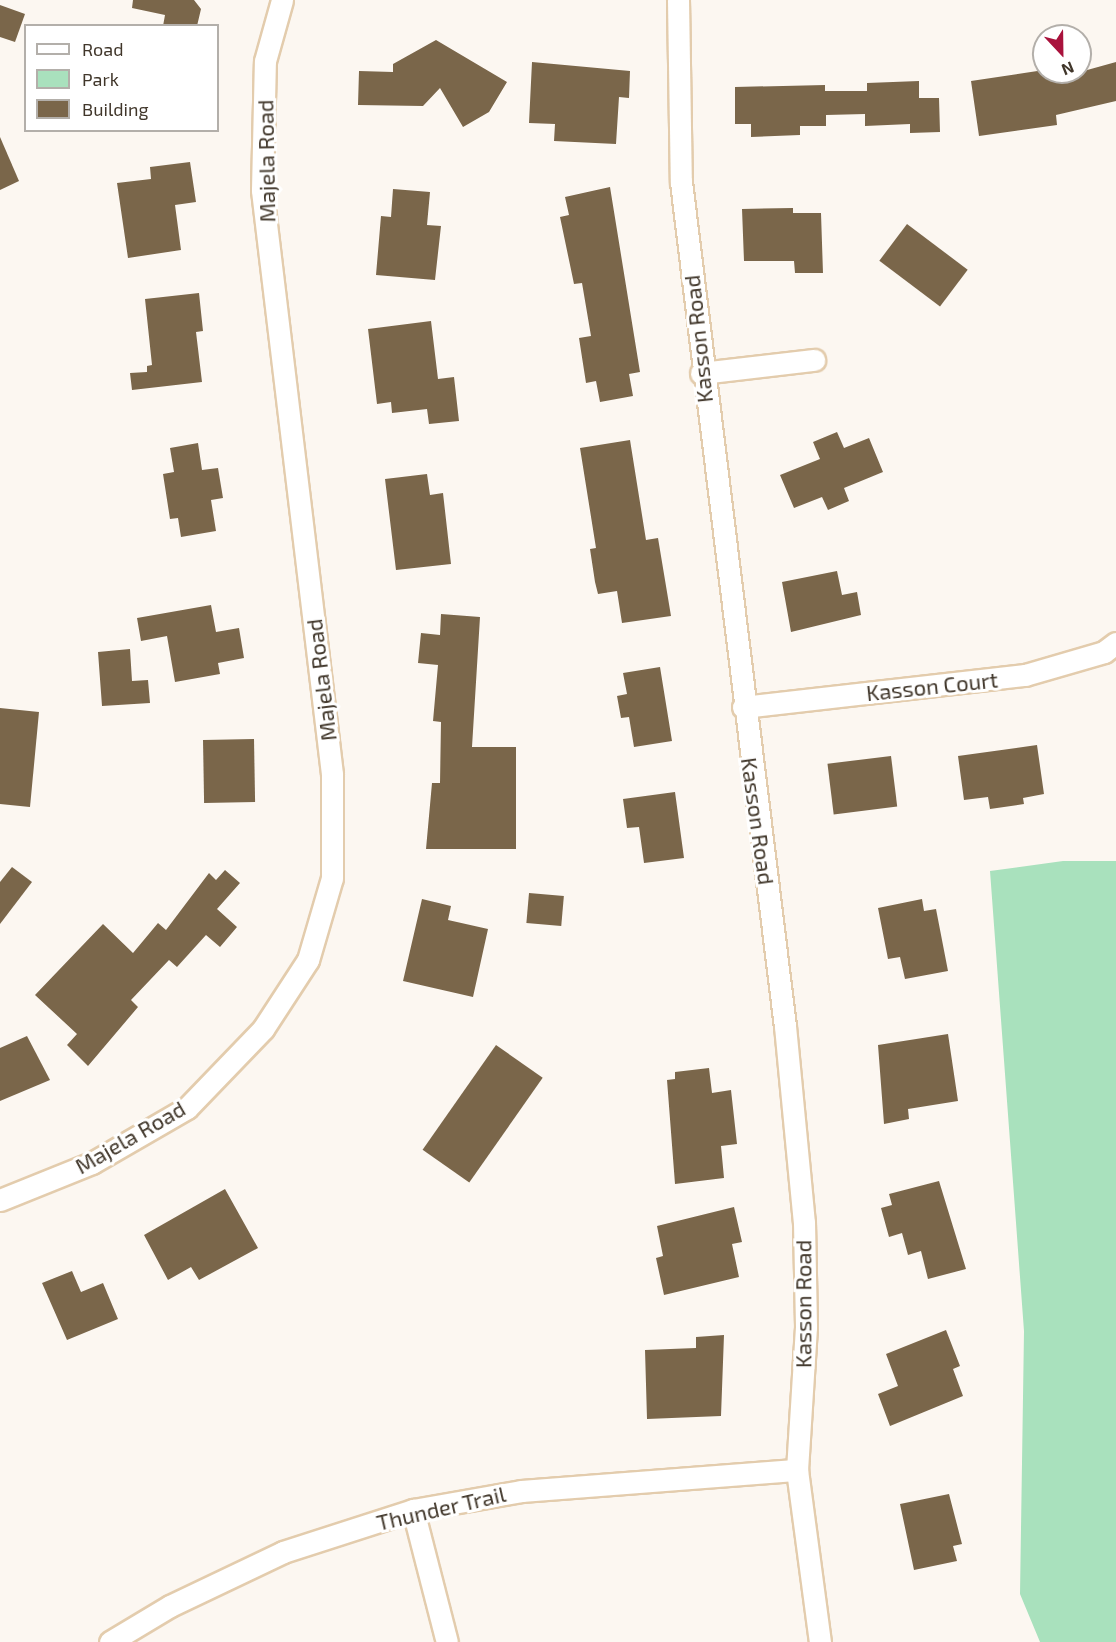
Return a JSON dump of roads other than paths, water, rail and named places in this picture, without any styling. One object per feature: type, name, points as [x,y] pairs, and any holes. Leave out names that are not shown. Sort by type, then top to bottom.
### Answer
[{"type":"street","name":"Majela Road","points":[[0,1200],[92,1163],[187,1108],[263,1029],[308,960],[332,878],[332,774],[262,190],[266,61],[282,0]]},
{"type":"street","name":"Kasson Road","points":[[678,0],[681,182],[701,373],[785,1026],[804,1221],[806,1328],[797,1470],[820,1642]]},
{"type":"street","points":[[701,373],[814,360]]},
{"type":"street","name":"Kasson Court","points":[[743,707],[1025,675],[1104,652],[1116,643]]},
{"type":"street","name":"Thunder Trail","points":[[110,1642],[170,1606],[283,1552],[413,1510],[522,1491],[797,1470]]},
{"type":"street","points":[[413,1510],[447,1642]]}]
